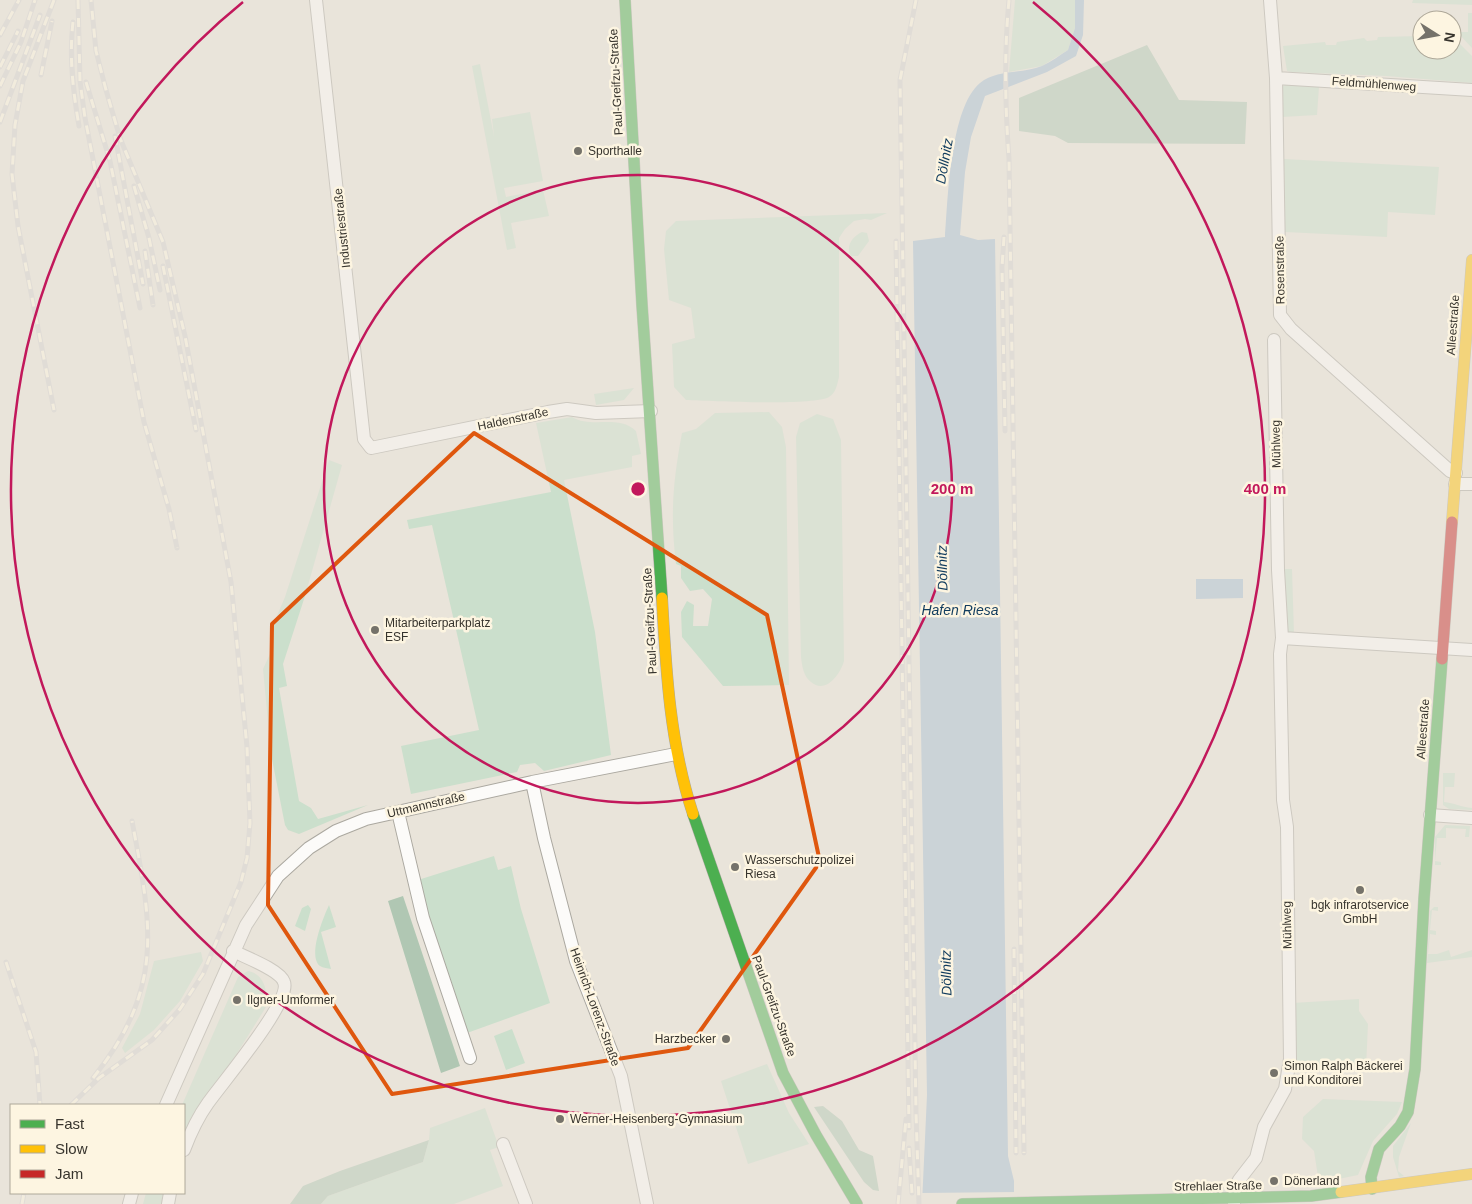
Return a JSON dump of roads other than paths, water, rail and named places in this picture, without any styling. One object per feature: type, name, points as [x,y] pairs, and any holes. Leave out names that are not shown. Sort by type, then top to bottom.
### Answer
[{"type":"main road","name":"Paul-Greifzu-Straße","points":[[625,0],[641,295],[651,411],[667,686],[676,754],[684,786],[710,865],[784,1073],[816,1135],[857,1204]]},
{"type":"main road","name":"Alleestraße","points":[[1372,1189],[1371,1177],[1379,1149],[1400,1126],[1408,1112],[1418,1045],[1430,815],[1472,260]]},
{"type":"main road","name":"Strehlaer Straße","points":[[962,1204],[1234,1202],[1372,1189],[1472,1174]]},
{"type":"street","name":"Industriestraße","points":[[316,0],[364,439],[370,448],[378,448]]},
{"type":"street","name":"Rosenstraße","points":[[1270,0],[1276,78],[1280,315],[1290,329],[1450,471],[1455,478]]},
{"type":"street","name":"Feldmühlenweg","points":[[1276,78],[1472,90]]},
{"type":"street","name":"Mühlweg","points":[[1234,1202],[1239,1180],[1256,1158],[1264,1128],[1285,1089],[1290,1059],[1274,340]]},
{"type":"street","name":"Haldenstraße","points":[[378,448],[567,409],[596,413],[651,411]]},
{"type":"street","points":[[1455,478],[1472,484]]},
{"type":"street","points":[[1282,638],[1472,650]]},
{"type":"street","name":"Uttmannstraße","points":[[166,1104],[233,951],[267,890],[290,862],[336,831],[366,819],[532,782],[676,754]]},
{"type":"street","name":"Heinrich-Lorenz-Straße","points":[[532,782],[544,838],[576,961],[620,1076],[647,1204]]},
{"type":"street","points":[[398,812],[422,918],[470,1058]]},
{"type":"street","points":[[1430,815],[1472,818]]},
{"type":"street","points":[[185,1148],[208,1104],[268,1022],[285,994],[285,985],[281,976],[233,951]]},
{"type":"street","points":[[504,1144],[526,1204]]},
{"type":"water","name":"Hafen Riesa","points":[[1075,0],[1084,0],[1083,35],[1076,56],[1047,72],[985,96],[971,137],[965,172],[960,235],[978,240],[995,239],[1008,1156],[1014,1181],[1014,1204],[922,1204],[927,1095],[913,241],[945,237],[952,155],[962,112],[970,95],[980,83],[987,79],[1042,66],[1068,50],[1075,28]]},
{"type":"water","points":[[1196,579],[1243,579],[1243,598],[1196,599]]},
{"type":"railway","points":[[0,35],[19,0]]},
{"type":"railway","points":[[0,86],[21,42],[35,0]]},
{"type":"railway","points":[[54,0],[23,81],[15,125],[12,174],[18,226],[54,410]]},
{"type":"railway","points":[[78,0],[80,81],[85,118],[144,422],[169,509],[177,548]]},
{"type":"railway","points":[[72,1104],[99,1078],[152,1040],[180,1009],[203,974],[241,882],[247,858],[250,823],[247,747],[231,582],[185,336],[163,242],[120,138],[106,90],[96,51],[91,0]]},
{"type":"railway","points":[[916,0],[900,80],[919,1204]]},
{"type":"railway","points":[[1009,0],[1006,80],[1009,159],[1024,1153]]},
{"type":"railway","points":[[0,122],[40,15]]},
{"type":"railway","points":[[41,75],[52,21]]},
{"type":"railway","points":[[73,22],[72,74],[79,126]]},
{"type":"railway","points":[[0,67],[18,31]]},
{"type":"railway","points":[[86,82],[110,161],[140,308]]},
{"type":"railway","points":[[115,136],[143,284]]},
{"type":"railway","points":[[134,186],[149,238],[160,290]]},
{"type":"railway","points":[[1004,237],[1002,267],[1005,431]]},
{"type":"railway","points":[[896,241],[909,1128]]},
{"type":"railway","points":[[145,251],[153,305]]},
{"type":"railway","points":[[163,266],[196,430]]},
{"type":"railway","points":[[93,1078],[116,1045],[132,1015],[142,985],[147,955],[144,893],[132,821]]},
{"type":"railway","points":[[1014,949],[1016,1153]]},
{"type":"railway","points":[[6,962],[36,1052],[40,1104]]},
{"type":"railway","points":[[898,1204],[906,1119]]},
{"type":"railway","points":[[909,1148],[912,1193]]},
{"type":"railway","points":[[22,1204],[24,1194]]},
{"type":"place","name":"Sporthalle","points":[[578,151]]},
{"type":"place","name":"Mitarbeiterparkplatz ESF","points":[[375,630]]},
{"type":"place","name":"Wasserschutzpolizei Riesa","points":[[735,867]]},
{"type":"place","name":"bgk infrarotservice GmbH","points":[[1360,890]]},
{"type":"place","name":"Ilgner-Umformer","points":[[237,1000]]},
{"type":"place","name":"Harzbecker","points":[[726,1039]]},
{"type":"place","name":"Simon Ralph Bäckerei und Konditorei","points":[[1274,1073]]},
{"type":"place","name":"Werner-Heisenberg-Gymnasium","points":[[560,1119]]},
{"type":"place","name":"Dönerland","points":[[1274,1181]]},
{"type":"water label","name":"Döllnitz","points":[[944,161]]},
{"type":"water label","name":"Döllnitz","points":[[942,568]]},
{"type":"water label","name":"Döllnitz","points":[[946,973]]}]
